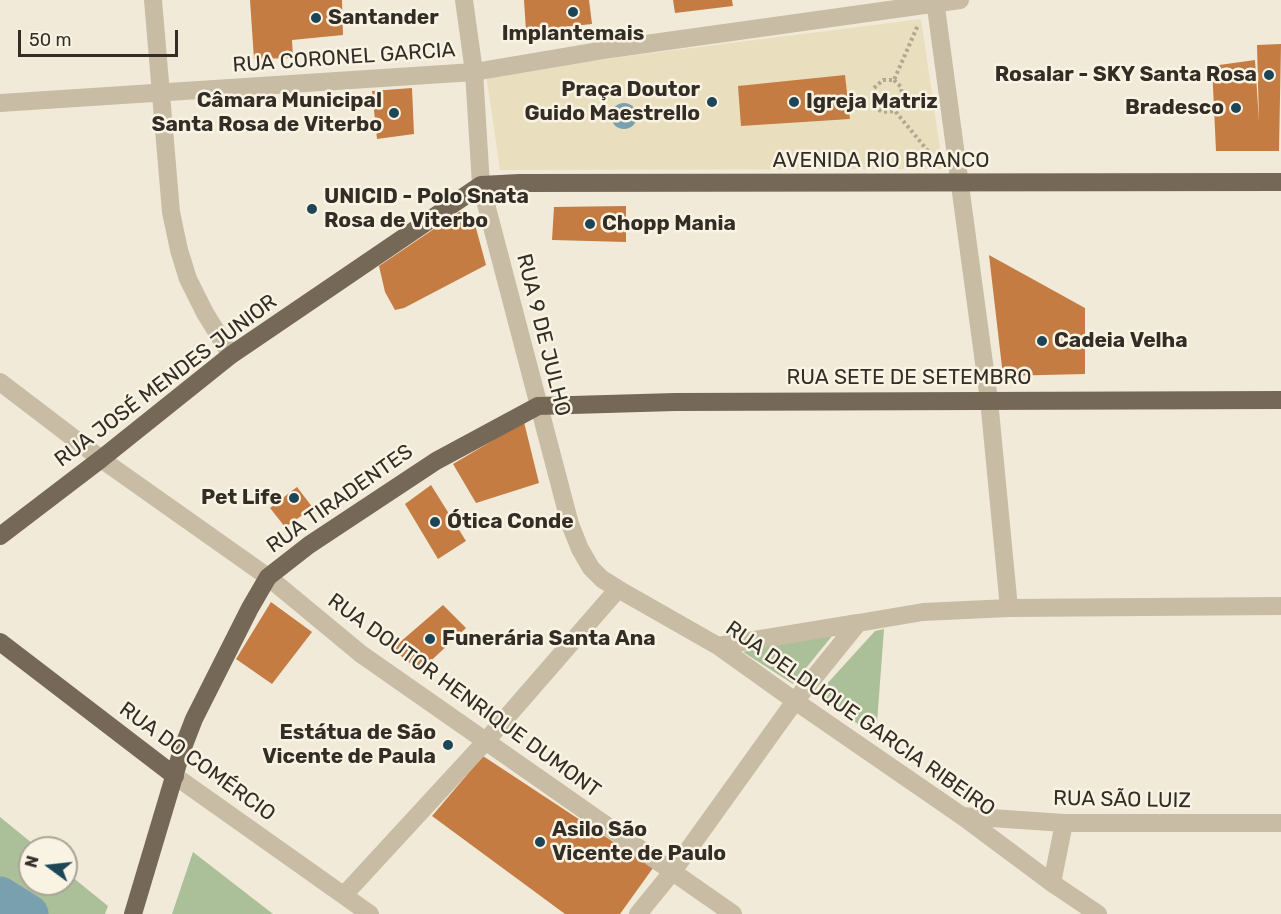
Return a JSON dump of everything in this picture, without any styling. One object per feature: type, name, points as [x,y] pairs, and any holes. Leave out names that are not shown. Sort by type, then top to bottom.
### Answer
[{"type":"main road","name":"AVENIDA RIO BRANCO","points":[[481,184],[1281,182]]},
{"type":"main road","name":"RUA JOSÉ MENDES JUNIOR","points":[[0,536],[231,355],[481,184]]},
{"type":"main road","name":"RUA SETE DE SETEMBRO","points":[[538,406],[675,402],[1281,400]]},
{"type":"main road","name":"RUA TIRADENTES","points":[[133,914],[182,750],[194,719],[268,577],[309,544],[436,461],[538,406]]},
{"type":"main road","name":"RUA DO COMÉRCIO","points":[[0,642],[175,776]]},
{"type":"street","points":[[153,0],[171,212],[179,250],[188,279],[205,313],[231,355]]},
{"type":"street","name":"RUA 9 DE JULHO","points":[[464,0],[474,72],[481,184],[570,524],[591,568]]},
{"type":"street","name":"RUA CORONEL GARCIA","points":[[0,104],[474,72],[600,50],[960,0]]},
{"type":"street","points":[[935,2],[989,400],[1009,608]]},
{"type":"street","name":"RUA DOUTOR HENRIQUE DUMONT","points":[[0,382],[101,459],[268,577],[361,654],[732,914]]},
{"type":"street","name":"RUA DELDUQUE GARCIA RIBEIRO","points":[[591,568],[602,579],[618,589],[718,646],[1098,914]]},
{"type":"street","points":[[344,895],[485,742],[618,589]]},
{"type":"street","points":[[718,646],[923,612],[1009,608],[1281,606]]},
{"type":"street","points":[[638,914],[673,871],[795,701],[858,622]]},
{"type":"street","name":"RUA DO COMÉRCIO","points":[[175,776],[370,914]]},
{"type":"street","name":"RUA SÃO LUIZ","points":[[962,816],[1064,823],[1281,823]]},
{"type":"street","points":[[1052,883],[1064,823]]},
{"type":"path","points":[[894,80],[921,19]]},
{"type":"path","points":[[874,88],[883,80],[894,80],[901,87],[902,97],[895,111]]},
{"type":"path","points":[[874,106],[882,112],[895,111]]},
{"type":"path","points":[[895,111],[943,169]]},
{"type":"green space","points":[[884,629],[876,736],[825,702],[822,697],[825,686],[875,631]]},
{"type":"green space","points":[[837,630],[793,684],[743,652]]},
{"type":"green space","points":[[0,817],[23,836],[18,836],[18,896],[78,896],[78,882],[108,906],[105,914],[0,914]]},
{"type":"green space","points":[[193,852],[273,914],[172,914]]},
{"type":"shaded area","name":"Praça Doutor Guido Maestrello","points":[[921,19],[943,169],[500,170],[486,74]]},
{"type":"water","points":[[624,103],[633,107],[637,116],[633,125],[624,129],[615,125],[611,116],[615,107]]},
{"type":"building","points":[[250,0],[342,0],[343,35],[292,40],[293,58],[254,59]]},
{"type":"building","points":[[524,0],[589,0],[592,24],[526,31]]},
{"type":"building","points":[[673,0],[732,0],[733,6],[675,13]]},
{"type":"building","name":"Bradesco","points":[[1281,44],[1279,151],[1216,151],[1212,66],[1255,60],[1259,122],[1257,45]]},
{"type":"building","name":"Igreja Matriz","points":[[845,75],[850,119],[741,126],[738,86]]},
{"type":"building","name":"Câmara Municipal Santa Rosa de Viterbo","points":[[412,88],[414,134],[377,139],[372,91]]},
{"type":"building","name":"Chopp Mania","points":[[626,206],[626,242],[552,240],[554,207]]},
{"type":"building","points":[[459,212],[473,217],[486,265],[404,308],[395,310],[385,292],[379,266]]},
{"type":"building","name":"Cadeia Velha","points":[[989,255],[1085,308],[1085,374],[1003,376]]},
{"type":"building","points":[[524,422],[539,483],[476,503],[453,464]]},
{"type":"building","name":"Ótica Conde","points":[[431,485],[466,541],[438,559],[405,504]]},
{"type":"building","name":"Pet Life","points":[[297,487],[313,508],[285,527],[270,508]]},
{"type":"building","points":[[271,602],[312,632],[272,684],[236,659]]},
{"type":"building","name":"Funerária Santa Ana","points":[[443,605],[466,628],[420,671],[392,649]]},
{"type":"building","name":"Asilo São Vicente de Paulo","points":[[483,756],[653,868],[620,914],[565,914],[432,816]]},
{"type":"waterway","points":[[0,896],[29,914]]},
{"type":"place","name":"Implantemais","points":[[573,12]]},
{"type":"place","name":"Santander","points":[[316,18]]},
{"type":"place","name":"Rosalar - SKY Santa Rosa","points":[[1269,75]]},
{"type":"place","name":"Praça Doutor Guido Maestrello","points":[[712,102]]},
{"type":"place","name":"Igreja Matriz","points":[[794,102]]},
{"type":"place","name":"Bradesco","points":[[1236,108]]},
{"type":"place","name":"Câmara Municipal Santa Rosa de Viterbo","points":[[394,113]]},
{"type":"place","name":"UNICID - Polo Snata Rosa de Viterbo","points":[[312,209]]},
{"type":"place","name":"Chopp Mania","points":[[590,224]]},
{"type":"place","name":"Cadeia Velha","points":[[1042,341]]},
{"type":"place","name":"Pet Life","points":[[294,498]]},
{"type":"place","name":"Ótica Conde","points":[[435,522]]},
{"type":"place","name":"Funerária Santa Ana","points":[[430,639]]},
{"type":"place","name":"Estátua de São Vicente de Paula","points":[[448,745]]},
{"type":"place","name":"Asilo São Vicente de Paulo","points":[[540,842]]}]
